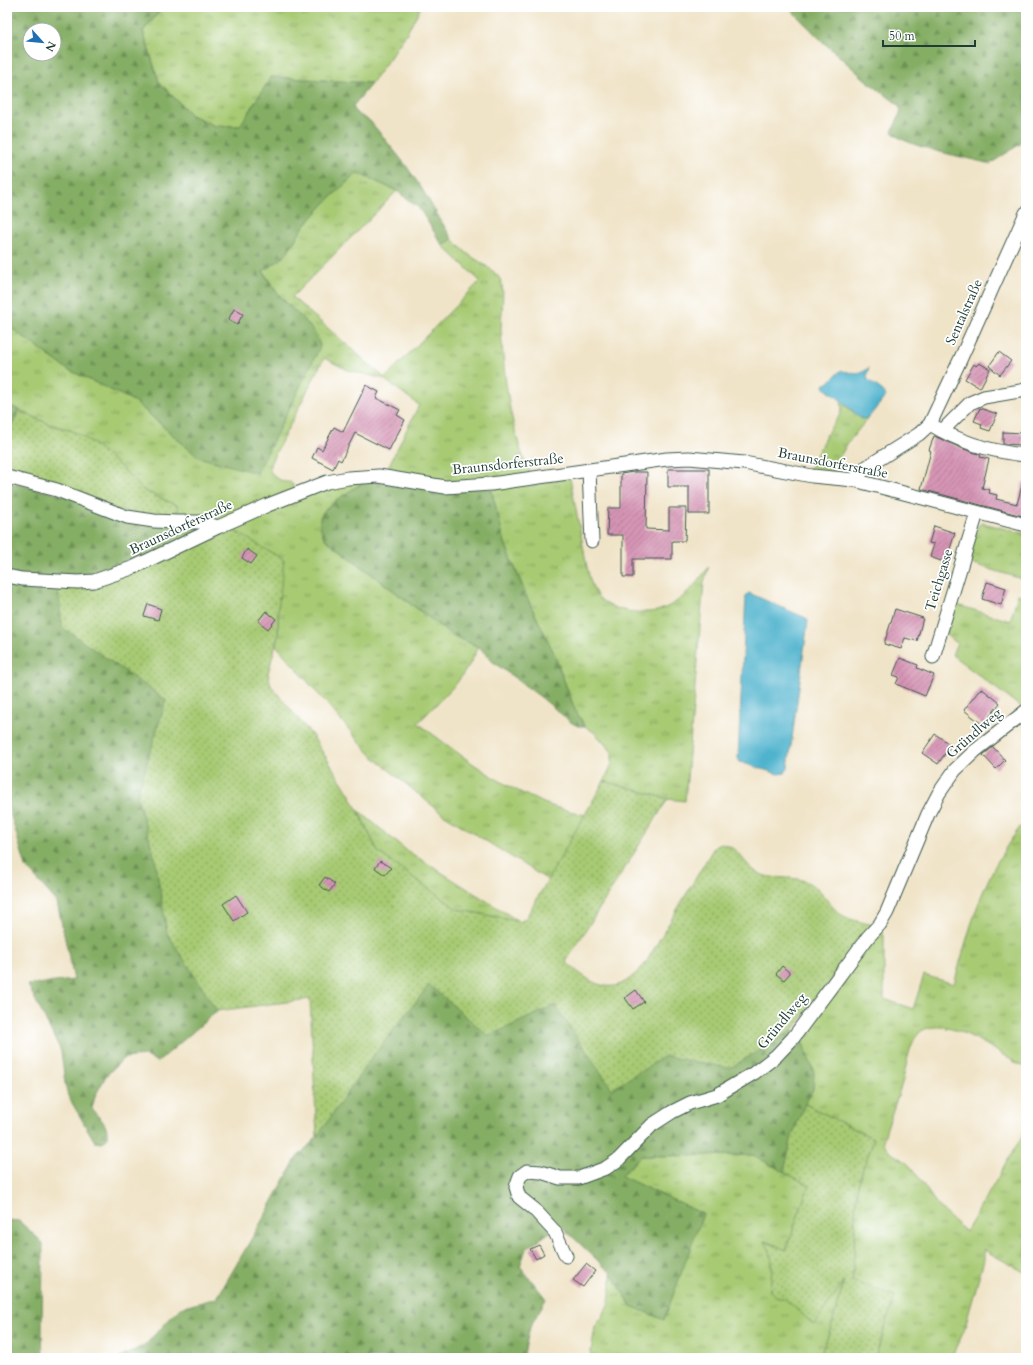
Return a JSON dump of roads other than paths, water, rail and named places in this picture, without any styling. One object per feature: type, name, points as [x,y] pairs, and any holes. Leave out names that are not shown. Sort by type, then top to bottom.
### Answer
[{"type":"street","name":"Sentalstraße","points":[[936,427],[1026,213]]},
{"type":"street","points":[[854,480],[865,468],[919,434],[954,417],[970,403],[984,397],[1026,390]]},
{"type":"street","points":[[936,427],[958,439],[984,448],[1026,455]]},
{"type":"street","name":"Braunsdorferstraße","points":[[7,576],[78,582],[94,581],[132,568],[218,527],[298,493],[328,482],[348,478],[379,476],[445,487],[491,484],[667,459],[689,458],[744,463],[812,476],[854,480],[1026,525]]},
{"type":"street","points":[[589,470],[592,541]]},
{"type":"street","points":[[7,477],[57,490],[127,516],[154,521],[201,522],[218,527]]},
{"type":"street","name":"Teichgasse","points":[[933,657],[976,513]]},
{"type":"street","name":"Gründlweg","points":[[566,1256],[555,1232],[534,1209],[519,1197],[516,1187],[520,1176],[527,1171],[541,1172],[560,1178],[579,1178],[606,1168],[618,1160],[652,1125],[672,1112],[716,1095],[754,1073],[776,1056],[793,1038],[868,937],[880,924],[887,912],[928,814],[939,793],[955,770],[1026,711]]},
{"type":"water","points":[[869,367],[867,375],[868,380],[883,391],[886,396],[868,418],[862,419],[824,386],[840,371],[859,374]]},
{"type":"water","points":[[749,593],[806,618],[808,621],[788,768],[785,773],[778,774],[740,762],[738,758],[746,595]]}]
